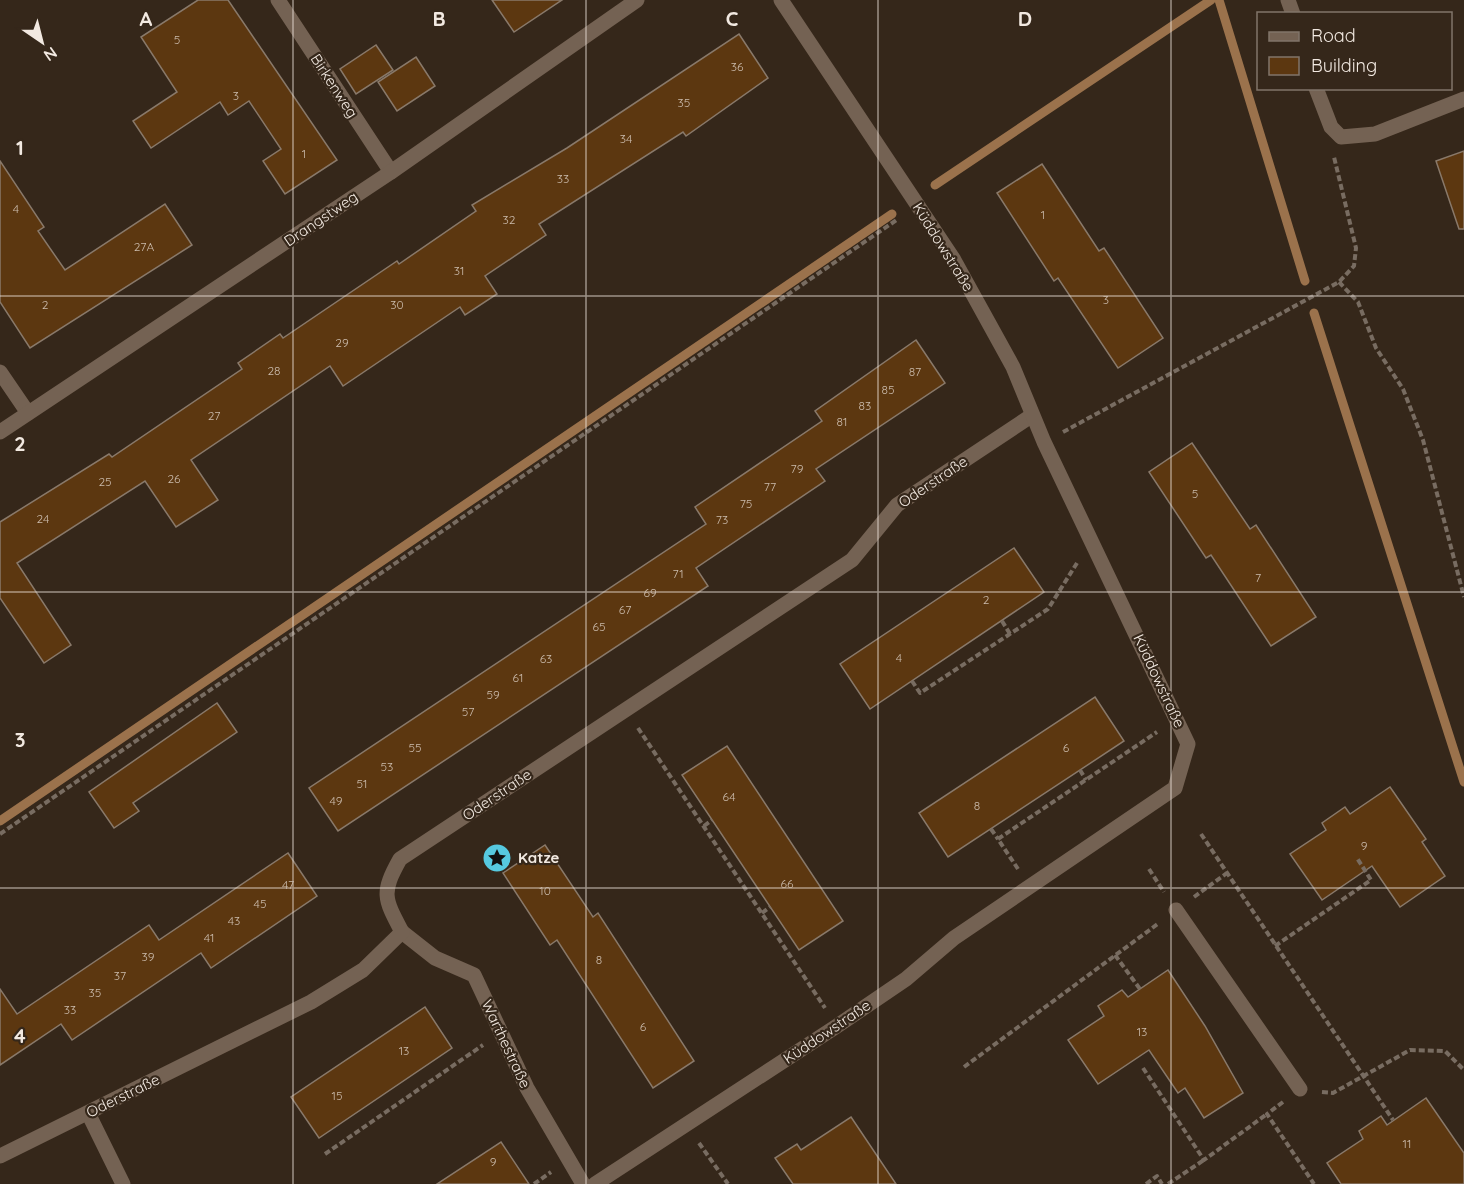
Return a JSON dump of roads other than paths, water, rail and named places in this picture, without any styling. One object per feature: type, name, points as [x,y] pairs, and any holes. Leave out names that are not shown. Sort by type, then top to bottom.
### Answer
[{"type":"street","name":"Birkenweg","points":[[278,0],[391,172]]},
{"type":"street","name":"Drangstweg","points":[[0,432],[391,172],[637,0]]},
{"type":"street","name":"Küddowstraße","points":[[595,1184],[837,1026],[906,978],[954,938],[1031,888],[1175,788],[1188,744],[1031,416],[1013,367],[954,260],[781,0]]},
{"type":"street","points":[[1317,90],[1331,127],[1341,137],[1356,138],[1375,134],[1464,99]]},
{"type":"street","points":[[0,372],[27,413]]},
{"type":"street","name":"Oderstraße","points":[[0,1156],[311,1002],[363,970],[402,932],[387,904],[387,882],[400,859],[852,560],[897,505],[1031,416]]},
{"type":"street","points":[[1176,910],[1300,1089]]},
{"type":"street","name":"Warthestraße","points":[[402,932],[435,958],[474,975],[527,1088],[583,1184]]},
{"type":"street","points":[[88,1113],[123,1184]]},
{"type":"waterway","points":[[935,185],[1211,0]]},
{"type":"waterway","points":[[1219,0],[1305,281]]},
{"type":"waterway","points":[[0,821],[892,214]]},
{"type":"waterway","points":[[1314,313],[1464,782]]},
{"type":"place","name":"Katze","points":[[497,858]]}]
